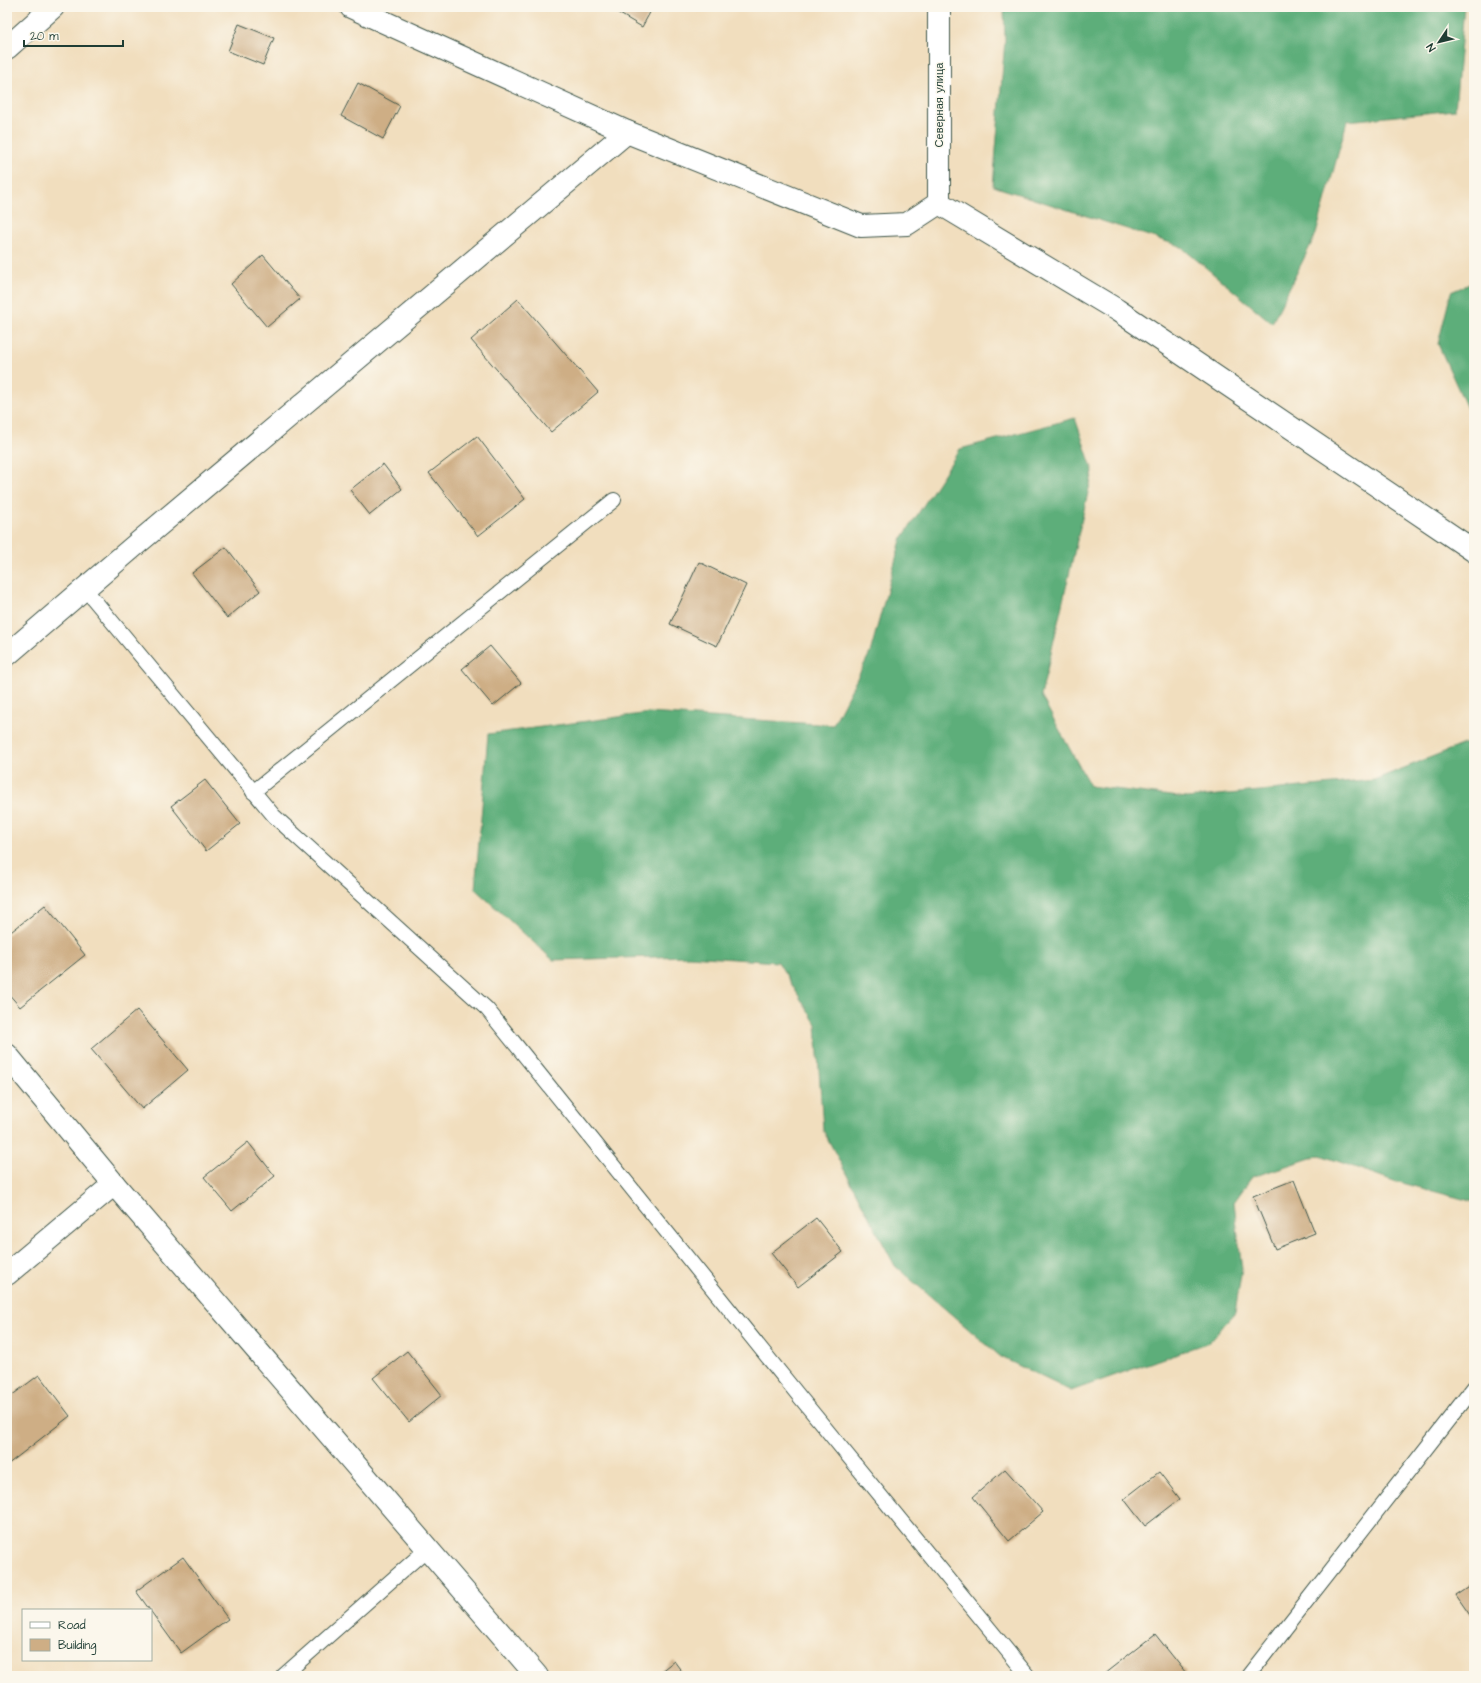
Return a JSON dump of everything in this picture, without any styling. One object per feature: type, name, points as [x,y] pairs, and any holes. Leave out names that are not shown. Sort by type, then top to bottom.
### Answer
[{"type":"street","points":[[7,48],[53,7]]},
{"type":"street","points":[[351,7],[627,132],[861,226],[907,224],[939,203],[1117,310],[1474,551]]},
{"type":"street","name":"Северная улица","points":[[939,203],[940,7]]},
{"type":"street","points":[[7,655],[627,132]]},
{"type":"street","points":[[7,1055],[114,1184],[536,1676]]},
{"type":"street","points":[[7,1274],[114,1184]]},
{"type":"lane","points":[[253,792],[614,500]]},
{"type":"lane","points":[[85,589],[274,816],[487,1009],[799,1396],[1028,1676]]},
{"type":"lane","points":[[1248,1676],[1474,1387]]},
{"type":"lane","points":[[283,1676],[428,1549]]},
{"type":"green space","points":[[1004,7],[1464,7],[1455,110],[1347,121],[1316,234],[1272,323],[1180,246],[993,186],[1005,40]]},
{"type":"green space","points":[[1474,282],[1474,424],[1438,344],[1451,292]]},
{"type":"green space","points":[[1075,418],[1093,471],[1041,696],[1090,786],[1187,798],[1374,780],[1474,740],[1474,1202],[1391,1180],[1320,1155],[1252,1177],[1234,1202],[1242,1269],[1235,1313],[1209,1342],[1071,1391],[1001,1357],[895,1266],[823,1130],[816,1024],[778,962],[689,956],[553,960],[475,889],[488,734],[649,713],[833,725],[870,653],[901,540],[960,449]]},
{"type":"building","points":[[608,7],[653,7],[642,27]]},
{"type":"building","points":[[239,24],[274,38],[263,65],[228,51]]},
{"type":"building","points":[[358,83],[400,106],[383,139],[341,116]]},
{"type":"building","points":[[263,255],[300,299],[267,327],[231,284]]},
{"type":"building","points":[[518,299],[598,392],[551,432],[471,340]]},
{"type":"building","points":[[477,436],[525,499],[478,536],[429,473]]},
{"type":"building","points":[[383,464],[402,489],[370,515],[350,490]]},
{"type":"building","points":[[226,547],[260,591],[227,618],[192,573]]},
{"type":"building","points":[[699,562],[746,585],[717,646],[670,624]]},
{"type":"building","points":[[490,646],[521,683],[493,706],[462,669]]},
{"type":"building","points":[[205,780],[240,824],[206,851],[171,806]]},
{"type":"building","points":[[45,905],[85,955],[20,1007],[7,992],[7,935]]},
{"type":"building","points":[[137,1010],[188,1070],[142,1109],[91,1049]]},
{"type":"building","points":[[248,1142],[275,1176],[232,1211],[204,1177]]},
{"type":"building","points":[[1294,1180],[1315,1233],[1275,1249],[1253,1196]]},
{"type":"building","points":[[816,1218],[843,1252],[798,1287],[771,1253]]},
{"type":"building","points":[[407,1351],[442,1395],[409,1422],[373,1378]]},
{"type":"building","points":[[39,1375],[70,1416],[7,1465],[7,1399]]},
{"type":"building","points":[[1005,1469],[1043,1512],[1009,1541],[973,1497]]},
{"type":"building","points":[[1159,1472],[1180,1499],[1145,1526],[1124,1499]]},
{"type":"building","points":[[183,1557],[228,1619],[181,1653],[152,1613],[152,1609],[149,1609],[136,1591]]},
{"type":"building","points":[[1474,1582],[1474,1620],[1456,1594]]},
{"type":"building","points":[[1155,1634],[1186,1673],[1182,1676],[1106,1676],[1104,1674]]},
{"type":"building","points":[[674,1661],[685,1676],[655,1676]]}]
